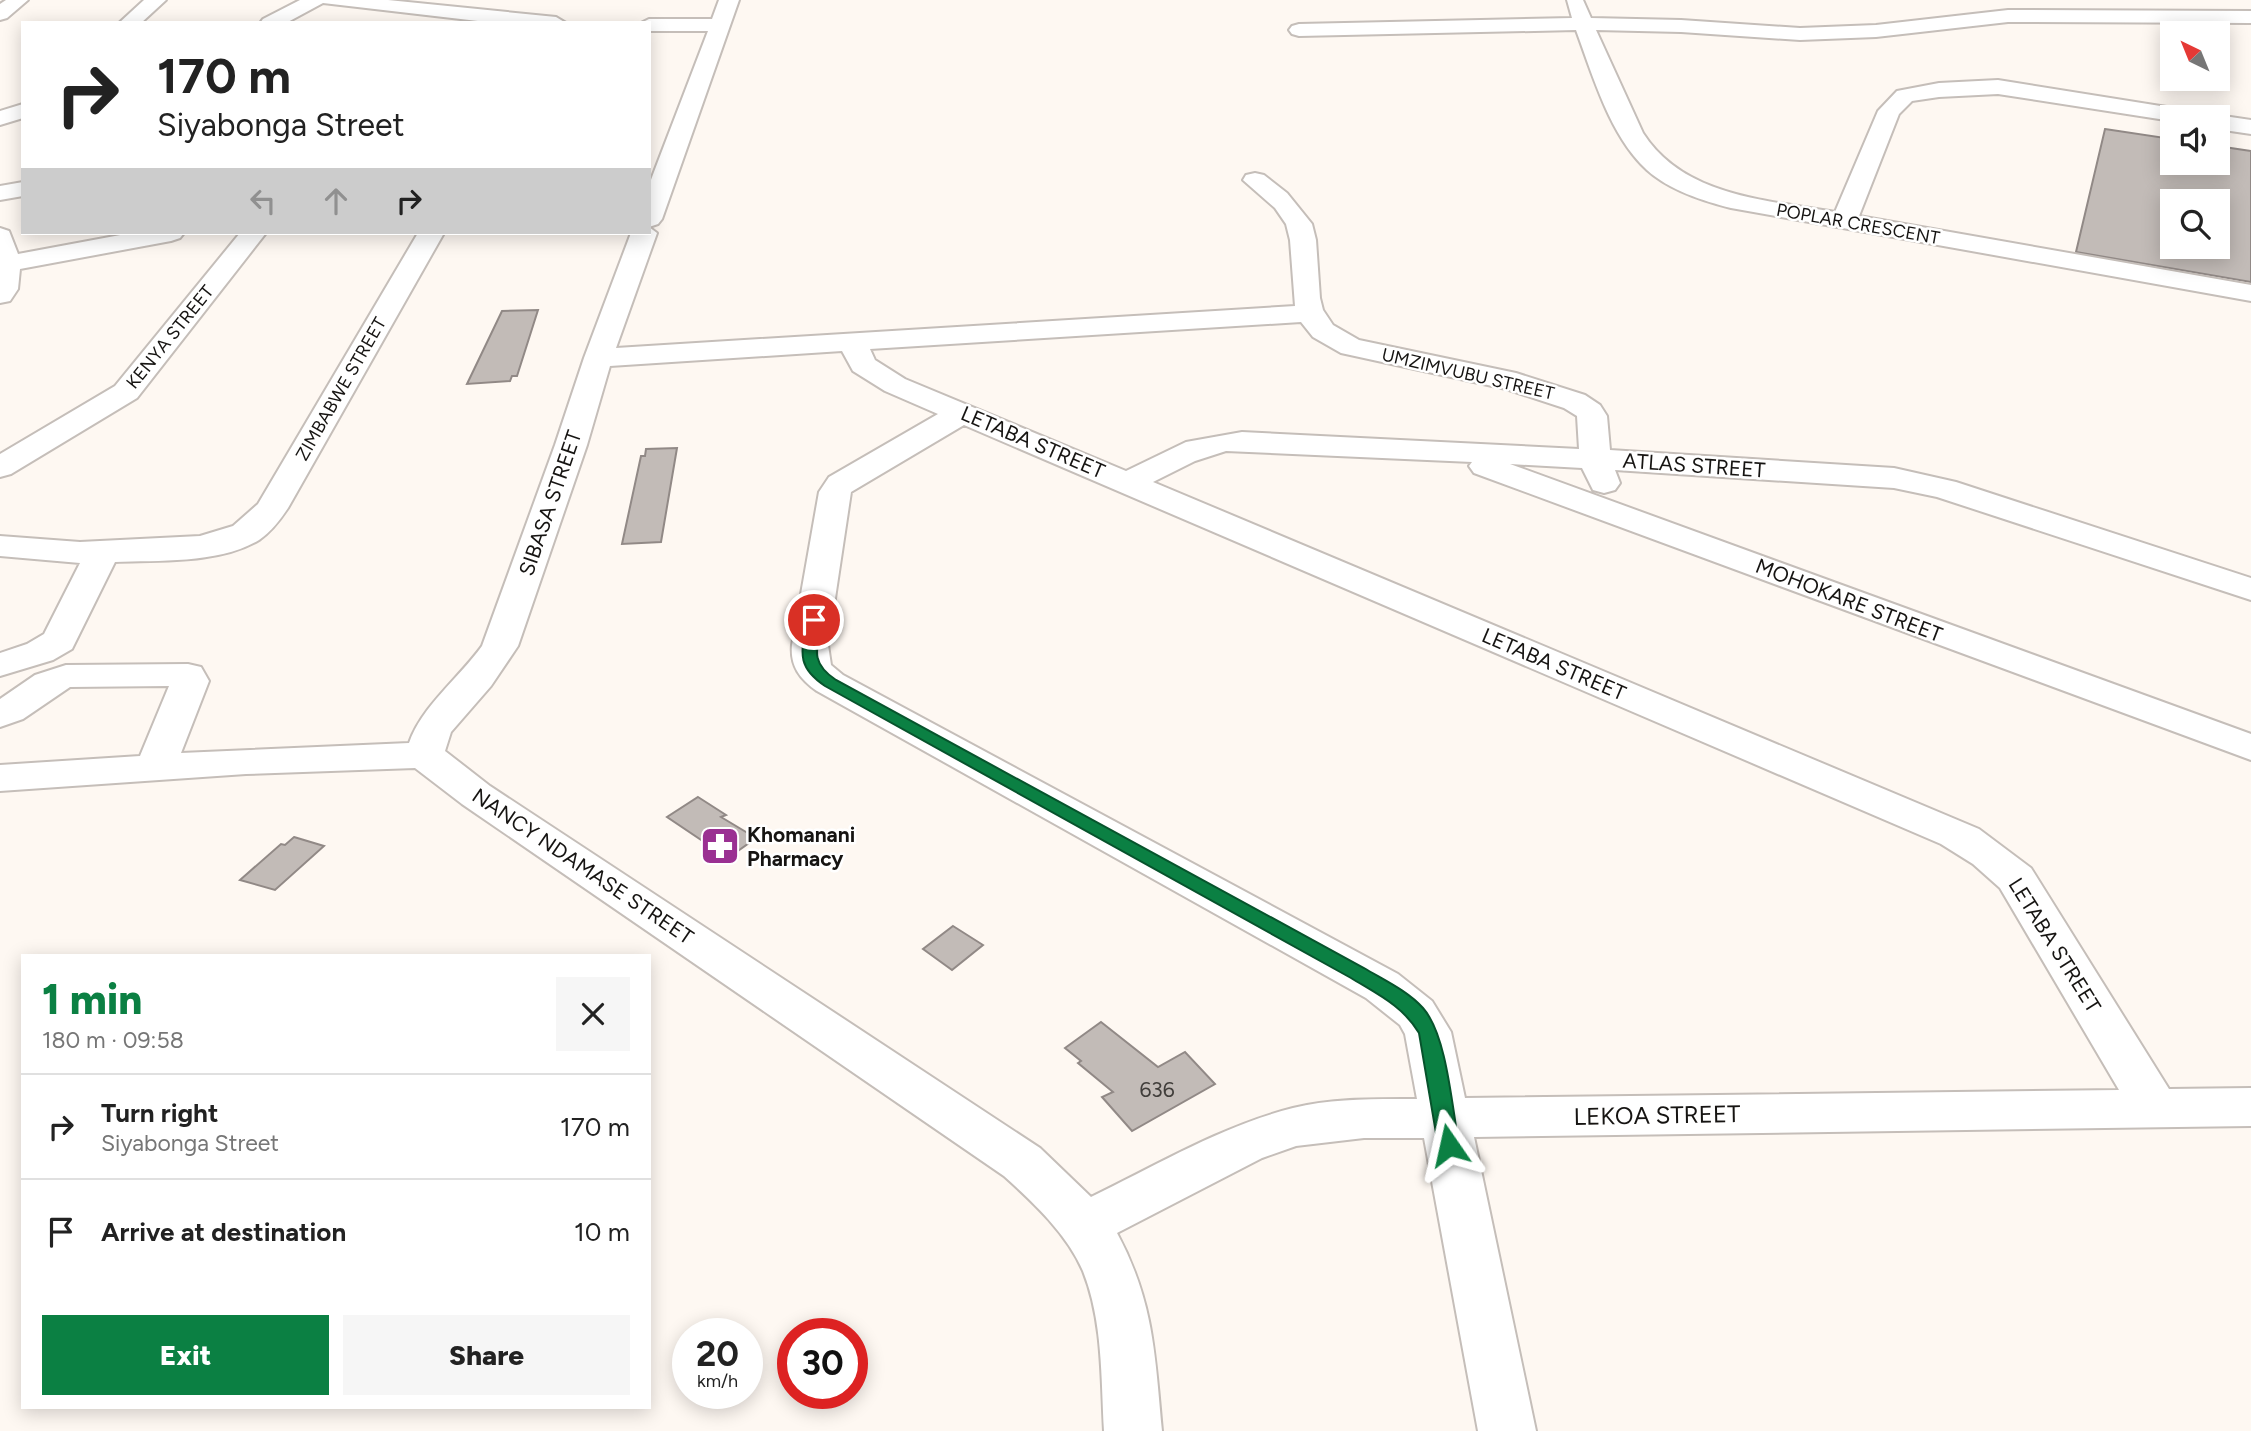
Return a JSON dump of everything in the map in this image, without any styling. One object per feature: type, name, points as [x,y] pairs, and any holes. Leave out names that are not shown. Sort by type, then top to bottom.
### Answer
[{"type":"street","points":[[0,13],[18,0]]},
{"type":"street","points":[[131,21],[156,0]]},
{"type":"street","points":[[274,21],[315,0]]},
{"type":"street","points":[[330,0],[415,15],[521,21]]},
{"type":"street","points":[[651,208],[657,177],[729,0]]},
{"type":"street","name":"POPLAR CRESCENT","points":[[1574,0],[1636,145],[1655,165],[1676,180],[1731,201],[2251,293]]},
{"type":"street","points":[[1954,1],[1969,10],[2030,15],[2251,17]]},
{"type":"street","points":[[1299,30],[1584,24],[1681,26],[1800,34],[1887,30],[2012,1]]},
{"type":"street","points":[[651,25],[720,25]]},
{"type":"street","points":[[1844,222],[1889,111],[1905,96],[1939,90],[1998,87],[2160,112]]},
{"type":"street","points":[[0,118],[21,112]]},
{"type":"street","points":[[2230,123],[2251,127]]},
{"type":"street","points":[[598,358],[1308,313],[1303,235],[1297,220],[1272,191],[1255,180]]},
{"type":"street","points":[[0,193],[21,189]]},
{"type":"street","points":[[6,264],[160,235]]},
{"type":"street","name":"KENYA STREET","points":[[0,467],[126,392],[251,235]]},
{"type":"street","name":"ZIMBABWE STREET","points":[[102,552],[192,547],[240,536],[253,529],[272,508],[430,235]]},
{"type":"street","name":"SIBASA STREET","points":[[424,755],[433,729],[478,678],[500,646],[571,445],[598,358],[643,235]]},
{"type":"street","points":[[0,236],[7,279],[5,289],[0,295]]},
{"type":"street","name":"UMZIMVUBU STREET","points":[[1308,313],[1317,328],[1329,338],[1351,347],[1536,387],[1565,396],[1588,409],[1592,418],[1595,458]]},
{"type":"street","name":"LETABA STREET","points":[[852,342],[863,365],[878,377],[1130,482],[1974,844],[1996,858],[2015,878],[2155,1108]]},
{"type":"street","points":[[963,413],[840,484],[835,492],[808,658],[811,667],[830,683],[1369,979],[1399,998],[1416,1013],[1428,1032],[1443,1119],[1507,1431]]},
{"type":"street","name":"ATLAS STREET","points":[[1130,482],[1185,452],[1228,441],[1595,458],[1911,480],[2251,589]]},
{"type":"street","name":"MOHOKARE STREET","points":[[1447,452],[2251,748]]},
{"type":"street","points":[[1595,458],[1614,512]]},
{"type":"street","points":[[0,546],[45,553],[102,552],[59,641],[40,652],[0,665]]},
{"type":"street","points":[[0,715],[11,711],[51,680],[66,676],[188,675],[190,681],[155,767]]},
{"type":"street","points":[[0,778],[246,761],[424,755]]},
{"type":"street","name":"NANCY NDAMASE STREET","points":[[424,755],[476,795],[1022,1162],[1059,1195],[1085,1225],[1108,1266],[1123,1317],[1133,1431]]},
{"type":"street","name":"LEKOA STREET","points":[[1085,1225],[1244,1144],[1295,1127],[1364,1119],[2251,1107]]},
{"type":"building","points":[[2105,129],[2160,137],[2160,175],[2230,175],[2230,148],[2251,151],[2251,282],[2076,252]]},
{"type":"building","points":[[538,310],[517,376],[512,376],[510,381],[467,384],[502,311]]},
{"type":"building","points":[[677,448],[661,542],[622,544],[641,456],[645,456],[646,449]]},
{"type":"building","points":[[698,797],[726,815],[721,817],[756,838],[728,858],[667,817]]},
{"type":"building","points":[[294,837],[324,846],[275,890],[240,880],[281,844],[285,845]]},
{"type":"building","points":[[953,926],[983,945],[952,970],[923,949]]},
{"type":"building","points":[[1101,1022],[1158,1067],[1185,1052],[1215,1084],[1132,1131],[1102,1097],[1113,1092],[1078,1063],[1081,1061],[1065,1048]]},
{"type":"place","name":"Khomanani Pharmacy","points":[[720,846]]},
{"type":"route","points":[[814,620],[808,658],[816,674],[1399,998],[1424,1022],[1428,1032],[1449,1145]]}]
